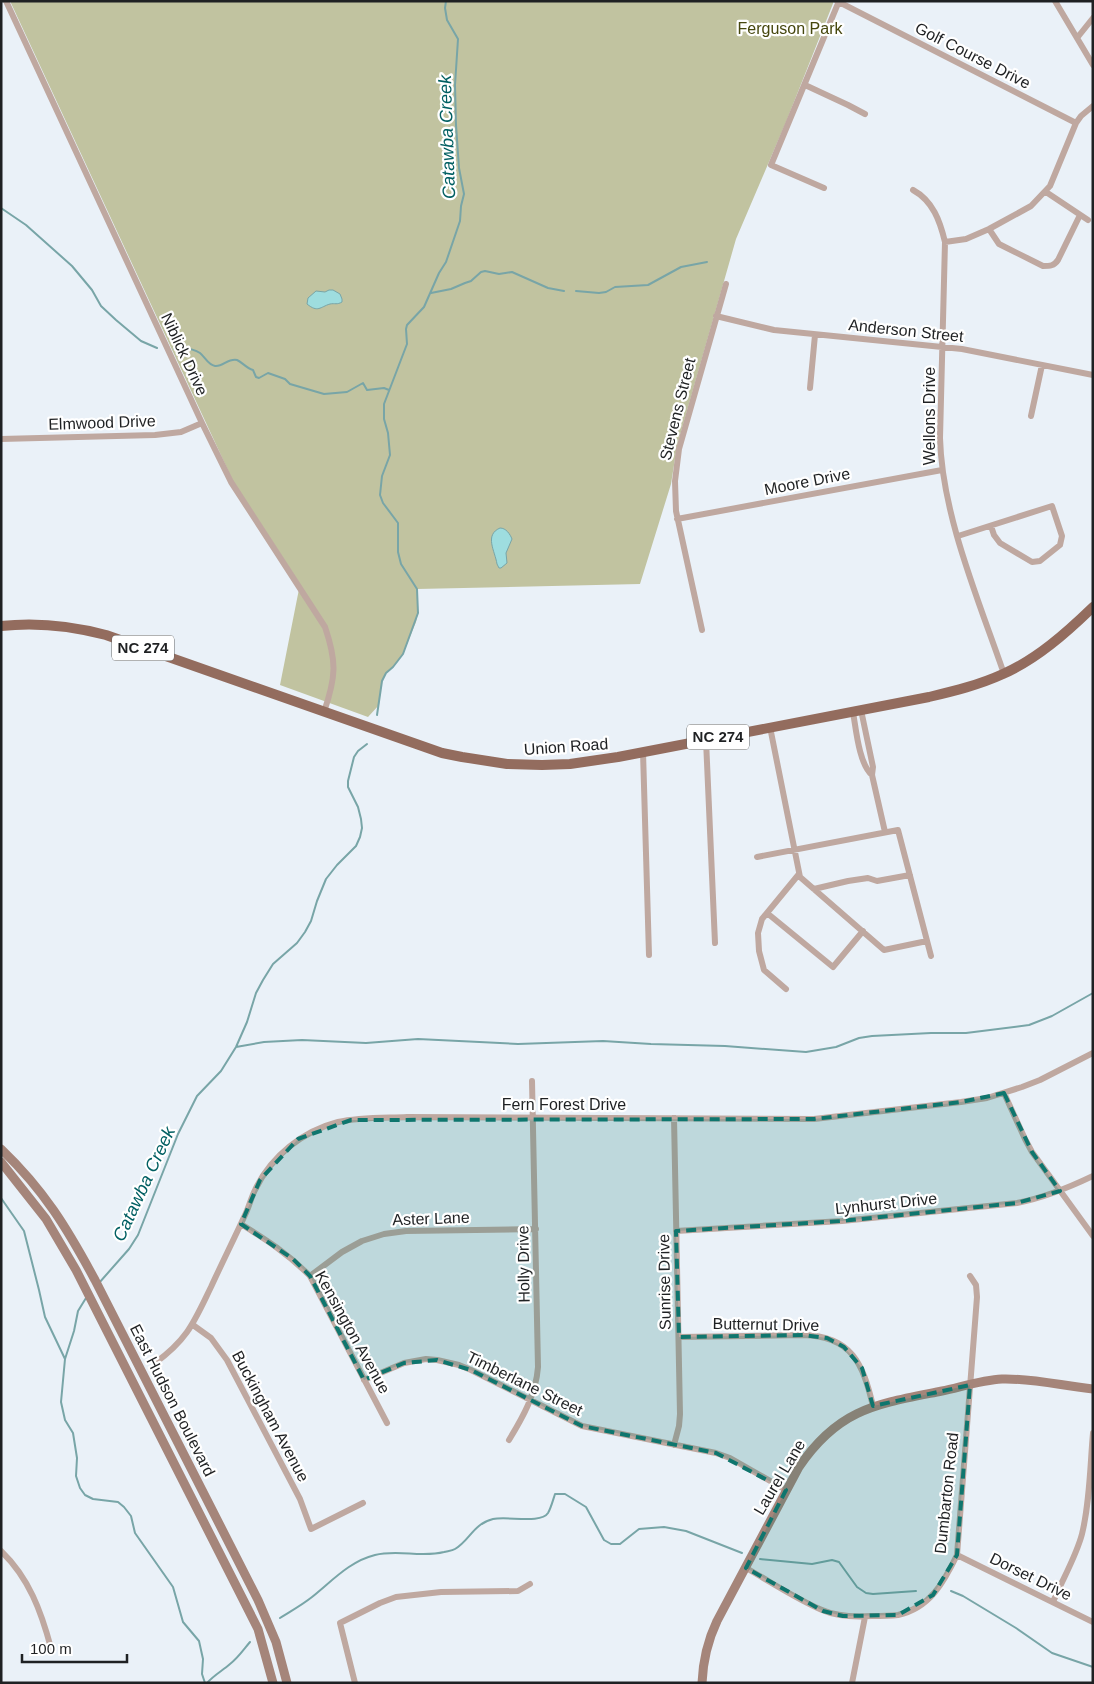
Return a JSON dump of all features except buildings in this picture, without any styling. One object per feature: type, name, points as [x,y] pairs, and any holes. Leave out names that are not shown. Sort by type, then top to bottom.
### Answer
[{"type":"main road","name":"Union Road","points":[[1,626],[27,624],[57,625],[93,632],[448,754],[485,762],[550,765],[598,760],[770,728],[953,691],[978,684],[1004,674],[1038,653],[1061,636],[1093,607]]},
{"type":"main road","name":"East Hudson Boulevard","points":[[1,1149],[41,1191],[84,1260],[258,1600],[276,1642],[287,1683]]},
{"type":"main road","name":"East Hudson Boulevard","points":[[1,1162],[46,1219],[76,1270],[258,1629],[273,1683]]},
{"type":"main road","name":"Laurel Lane","points":[[702,1683],[703,1661],[707,1644],[786,1490],[799,1466],[817,1442],[844,1420],[873,1406],[894,1400],[1001,1379],[1023,1380],[1093,1390]]},
{"type":"street","name":"Niblick Drive","points":[[6,1],[231,482],[325,627],[332,647],[334,678],[324,712]]},
{"type":"street","points":[[1055,1],[1093,65]]},
{"type":"street","points":[[824,188],[771,165],[838,2]]},
{"type":"street","name":"Golf Course Drive","points":[[838,2],[1076,123]]},
{"type":"street","points":[[1077,38],[1093,18]]},
{"type":"street","points":[[805,85],[848,104],[865,114]]},
{"type":"street","points":[[945,242],[966,239],[989,230],[1032,206],[1046,192],[1076,123],[1093,106]]},
{"type":"street","name":"Wellons Drive","points":[[914,190],[921,194],[934,210],[941,225],[945,242],[940,438],[942,470],[958,536],[1004,674]]},
{"type":"street","points":[[1046,192],[1088,220]]},
{"type":"street","points":[[989,230],[999,244],[1043,266],[1049,266],[1055,264],[1058,260],[1080,215]]},
{"type":"street","name":"Stevens Street","points":[[702,630],[677,519],[675,481],[679,449],[726,284]]},
{"type":"street","name":"Anderson Street","points":[[716,316],[774,330],[942,346],[1010,357],[1093,375]]},
{"type":"street","points":[[810,388],[815,335]]},
{"type":"street","points":[[1031,416],[1042,365]]},
{"type":"street","name":"Elmwood Drive","points":[[1,439],[155,435],[181,432],[202,423]]},
{"type":"street","name":"Moore Drive","points":[[677,519],[942,470]]},
{"type":"street","points":[[958,536],[1052,506],[1062,536],[1060,545],[1040,561],[1032,562],[1000,543],[994,535],[991,526]]},
{"type":"street","points":[[857,711],[863,761],[867,771],[872,775],[885,832]]},
{"type":"street","points":[[770,728],[800,877],[884,950],[927,941]]},
{"type":"street","points":[[706,740],[715,943]]},
{"type":"street","points":[[642,752],[648,955]]},
{"type":"street","points":[[757,857],[898,830],[931,956]]},
{"type":"street","points":[[786,989],[764,970],[759,951],[758,933],[762,919],[799,874]]},
{"type":"street","points":[[814,889],[868,878],[877,881],[910,875]]},
{"type":"street","points":[[767,913],[833,966],[863,931]]},
{"type":"street","name":"Fern Forest Drive","points":[[155,1362],[174,1348],[193,1325],[255,1190],[274,1162],[298,1140],[329,1125],[362,1118],[814,1119],[961,1102],[1004,1093],[1040,1080],[1093,1053]]},
{"type":"street","name":"Holly Drive","points":[[509,1440],[521,1421],[531,1399],[537,1380],[538,1367],[532,1081]]},
{"type":"street","points":[[1004,1093],[1032,1152],[1093,1236]]},
{"type":"street","name":"Sunrise Drive","points":[[674,1118],[680,1421],[674,1445]]},
{"type":"street","name":"Lynhurst Drive","points":[[676,1231],[796,1225],[1017,1203],[1060,1191],[1093,1176]]},
{"type":"street","name":"Kensington Avenue","points":[[241,1224],[276,1246],[310,1276],[387,1423]]},
{"type":"street","name":"Aster Lane","points":[[310,1276],[342,1252],[362,1241],[384,1234],[406,1231],[536,1229]]},
{"type":"street","name":"Dumbarton Road","points":[[746,1568],[823,1611],[843,1616],[898,1615],[917,1607],[933,1595],[946,1579],[957,1555],[977,1297],[976,1285],[970,1276]]},
{"type":"street","name":"Buckingham Avenue","points":[[193,1325],[211,1338],[227,1360],[300,1499],[311,1529],[363,1503]]},
{"type":"street","name":"Butternut Drive","points":[[679,1337],[816,1335],[827,1338],[844,1347],[862,1368],[873,1406]]},
{"type":"street","name":"Timberlane Street","points":[[364,1380],[409,1362],[426,1359],[459,1365],[531,1399],[582,1426],[722,1455],[786,1490]]},
{"type":"street","points":[[1053,1602],[1082,1534],[1093,1433]]},
{"type":"street","points":[[1,1551],[18,1569],[32,1591],[51,1648]]},
{"type":"street","name":"Dorset Drive","points":[[957,1555],[1093,1622]]},
{"type":"street","points":[[355,1683],[340,1623],[396,1597],[441,1592],[518,1591],[530,1584]]},
{"type":"street","points":[[852,1683],[865,1617]]},
{"type":"highlighted area","points":[[1004,1093],[1032,1152],[1060,1191],[1017,1203],[842,1221],[676,1231],[679,1337],[803,1335],[827,1338],[844,1347],[862,1368],[873,1406],[970,1385],[957,1555],[933,1595],[898,1615],[843,1616],[823,1611],[746,1568],[786,1490],[716,1453],[582,1426],[471,1370],[437,1360],[404,1363],[364,1380],[310,1276],[293,1259],[241,1224],[260,1180],[298,1139],[351,1120],[814,1119],[961,1102]]},
{"type":"green space","name":"Ferguson Park","points":[[10,1],[834,1],[786,122],[736,239],[677,446],[671,484],[640,584],[417,589],[418,613],[416,622],[403,654],[386,673],[382,681],[379,705],[368,717],[280,685],[300,584],[233,481]]},
{"type":"water","points":[[329,290],[340,294],[342,302],[316,309],[307,304],[308,298],[316,291],[325,292]]},
{"type":"water","points":[[500,528],[506,530],[512,539],[506,553],[507,563],[499,568],[491,539],[495,531]]},
{"type":"waterway","name":"Catawba Creek","points":[[377,715],[382,681],[386,673],[403,654],[418,613],[417,589],[401,564],[398,552],[398,523],[383,503],[380,495],[382,476],[390,455],[388,433],[384,419],[384,404],[407,344],[407,325],[424,307],[446,262],[460,221],[464,194],[459,168],[456,125],[455,85],[458,39],[447,20],[446,1]]},
{"type":"waterway","points":[[1,208],[26,225],[72,266],[92,290],[101,306],[116,320],[141,341],[157,348]]},
{"type":"waterway","points":[[576,291],[599,293],[606,292],[615,287],[648,285],[681,267],[707,262]]},
{"type":"waterway","points":[[431,293],[451,289],[471,281],[481,272],[485,271],[499,274],[512,272],[548,288],[564,291]]},
{"type":"waterway","points":[[174,349],[180,348],[197,351],[210,364],[215,366],[231,360],[237,360],[253,370],[256,377],[259,378],[268,373],[285,379],[290,384],[324,394],[347,392],[363,383],[367,390],[384,388],[389,390]]},
{"type":"waterway","name":"Catawba Creek","points":[[99,1283],[129,1249],[138,1235],[178,1134],[197,1096],[221,1071],[236,1047],[247,1022],[256,993],[263,980],[273,964],[297,943],[305,932],[311,921],[326,879],[356,846],[362,828],[361,819],[358,807],[348,787],[348,781],[354,757],[367,744]]},
{"type":"waterway","points":[[236,1047],[264,1042],[302,1040],[366,1043],[418,1039],[518,1044],[603,1041],[725,1046],[806,1052],[836,1047],[859,1038],[872,1036],[966,1033],[1029,1025],[1052,1016],[1093,993]]},
{"type":"waterway","points":[[1,1198],[24,1231],[45,1317],[65,1359]]},
{"type":"waterway","name":"Catawba Creek","points":[[86,1298],[78,1311],[65,1359],[61,1402],[65,1420],[73,1433],[77,1458],[76,1476],[80,1488],[85,1495],[93,1499],[118,1502],[131,1516],[135,1533],[173,1587],[183,1622],[199,1641],[203,1659],[202,1674],[205,1683]]},
{"type":"waterway","points":[[280,1618],[308,1600],[357,1562],[384,1553],[435,1554],[452,1550],[486,1521],[499,1518],[531,1519],[544,1516],[548,1513],[555,1494],[565,1494],[586,1507],[604,1540],[611,1544],[620,1544],[639,1529],[664,1527],[686,1531],[742,1553]]},
{"type":"waterway","points":[[760,1559],[812,1564],[832,1560],[839,1562],[857,1587],[866,1593],[916,1591]]},
{"type":"waterway","points":[[951,1591],[963,1596],[1016,1628],[1052,1653],[1093,1667]]},
{"type":"waterway","points":[[207,1683],[236,1659],[250,1642]]}]
